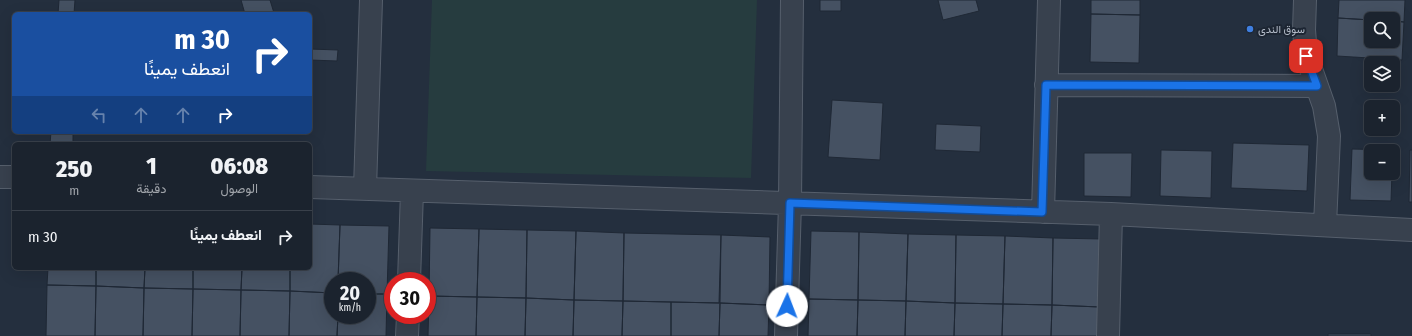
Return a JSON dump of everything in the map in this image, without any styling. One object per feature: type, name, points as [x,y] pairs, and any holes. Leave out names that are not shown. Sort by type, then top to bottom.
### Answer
[{"type":"street","points":[[365,189],[371,0]]},
{"type":"street","points":[[786,336],[790,203],[792,0]]},
{"type":"street","points":[[1042,212],[1049,0]]},
{"type":"street","points":[[1305,0],[1304,30],[1306,56],[1324,106],[1329,136],[1325,225]]},
{"type":"street","points":[[1046,85],[1317,86]]},
{"type":"street","points":[[0,177],[12,177]]},
{"type":"street","points":[[312,188],[1111,214],[1412,230]]},
{"type":"street","points":[[409,272],[412,191]]},
{"type":"street","points":[[1108,336],[1111,214]]},
{"type":"street","points":[[407,336],[408,324]]},
{"type":"green space","points":[[432,0],[757,0],[751,178],[426,171]]},
{"type":"building","points":[[59,0],[75,0],[74,12],[58,12]]},
{"type":"building","points":[[241,0],[270,0],[274,12],[244,12]]},
{"type":"building","points":[[820,0],[841,0],[841,11],[820,11]]},
{"type":"building","points":[[938,0],[976,0],[979,11],[943,20]]},
{"type":"building","points":[[1091,0],[1140,0],[1140,15],[1091,14]]},
{"type":"building","points":[[1339,0],[1405,0],[1404,22],[1400,22],[1400,12],[1364,12],[1364,20],[1338,18]]},
{"type":"building","points":[[1091,14],[1140,15],[1139,63],[1090,62]]},
{"type":"building","points":[[1338,18],[1364,20],[1364,48],[1400,48],[1400,22],[1404,22],[1402,60],[1400,60],[1400,56],[1364,56],[1364,58],[1337,56]]},
{"type":"building","points":[[312,49],[338,50],[337,61],[312,60]]},
{"type":"building","points":[[832,100],[883,103],[880,160],[828,157]]},
{"type":"building","points":[[936,124],[981,126],[980,152],[935,150]]},
{"type":"building","points":[[51,134],[73,134],[73,142],[50,142]]},
{"type":"building","points":[[1233,143],[1309,145],[1307,191],[1231,188]]},
{"type":"building","points":[[1352,149],[1364,149],[1364,180],[1392,180],[1391,201],[1350,200]]},
{"type":"building","points":[[1161,150],[1212,151],[1211,198],[1160,196]]},
{"type":"building","points":[[1410,150],[1412,150],[1412,202],[1409,202]]},
{"type":"building","points":[[1084,153],[1132,153],[1131,197],[1084,196]]},
{"type":"building","points":[[312,224],[340,225],[338,272],[324,272],[324,293],[290,291],[290,270],[312,270]]},
{"type":"building","points":[[340,225],[389,226],[388,272],[384,272],[384,294],[376,294],[376,272],[338,272]]},
{"type":"building","points":[[430,228],[479,229],[477,297],[436,296],[436,272],[429,272]]},
{"type":"building","points":[[479,229],[527,230],[526,298],[477,297]]},
{"type":"building","points":[[527,230],[576,231],[574,300],[526,298]]},
{"type":"building","points":[[576,231],[624,233],[623,301],[574,300]]},
{"type":"building","points":[[811,231],[859,232],[858,300],[809,299]]},
{"type":"building","points":[[859,232],[908,234],[906,301],[858,300]]},
{"type":"building","points":[[624,233],[721,235],[719,303],[623,301]]},
{"type":"building","points":[[908,234],[956,235],[955,303],[906,301]]},
{"type":"building","points":[[721,235],[770,237],[769,305],[720,303]]},
{"type":"building","points":[[956,235],[1005,236],[1003,304],[955,303]]},
{"type":"building","points":[[1005,236],[1053,238],[1052,305],[1003,304]]},
{"type":"building","points":[[1053,238],[1102,239],[1100,307],[1052,305]]},
{"type":"building","points":[[48,270],[96,270],[96,286],[47,285]]},
{"type":"building","points":[[96,270],[145,270],[144,288],[96,286]]},
{"type":"building","points":[[145,270],[193,270],[193,289],[144,288]]},
{"type":"building","points":[[193,270],[242,270],[241,290],[193,289]]},
{"type":"building","points":[[242,270],[290,270],[290,291],[241,290]]},
{"type":"building","points":[[47,285],[96,286],[95,336],[46,336]]},
{"type":"building","points":[[96,286],[144,288],[143,336],[95,336]]},
{"type":"building","points":[[144,288],[193,289],[192,336],[143,336]]},
{"type":"building","points":[[193,289],[241,290],[240,336],[192,336]]},
{"type":"building","points":[[241,290],[290,291],[289,336],[240,336]]},
{"type":"building","points":[[290,291],[324,293],[324,324],[338,324],[337,336],[289,336]]},
{"type":"building","points":[[376,294],[384,294],[384,324],[386,324],[386,336],[337,336],[338,324],[376,324]]},
{"type":"building","points":[[436,296],[477,297],[476,336],[428,336],[428,324],[436,324]]},
{"type":"building","points":[[477,297],[526,298],[525,336],[476,336]]},
{"type":"building","points":[[526,298],[574,300],[573,336],[525,336]]},
{"type":"building","points":[[809,299],[858,300],[857,336],[808,336]]},
{"type":"building","points":[[574,300],[623,301],[622,336],[573,336]]},
{"type":"building","points":[[858,300],[906,301],[905,336],[857,336]]},
{"type":"building","points":[[623,301],[671,302],[671,336],[622,336]]},
{"type":"building","points":[[906,301],[955,303],[954,336],[905,336]]},
{"type":"building","points":[[671,302],[720,303],[719,336],[671,336]]},
{"type":"building","points":[[720,303],[769,305],[768,336],[719,336]]},
{"type":"building","points":[[955,303],[1003,304],[1002,336],[954,336]]},
{"type":"building","points":[[1003,304],[1052,305],[1051,336],[1002,336]]},
{"type":"building","points":[[1052,305],[1100,307],[1100,336],[1051,336]]},
{"type":"building","points":[[1328,334],[1371,334],[1371,336],[1328,336]]},
{"type":"place","name":"سوق الندى","points":[[1250,29]]},
{"type":"route","points":[[787,306],[790,203],[1042,212],[1046,85],[1317,86],[1306,56]]}]
